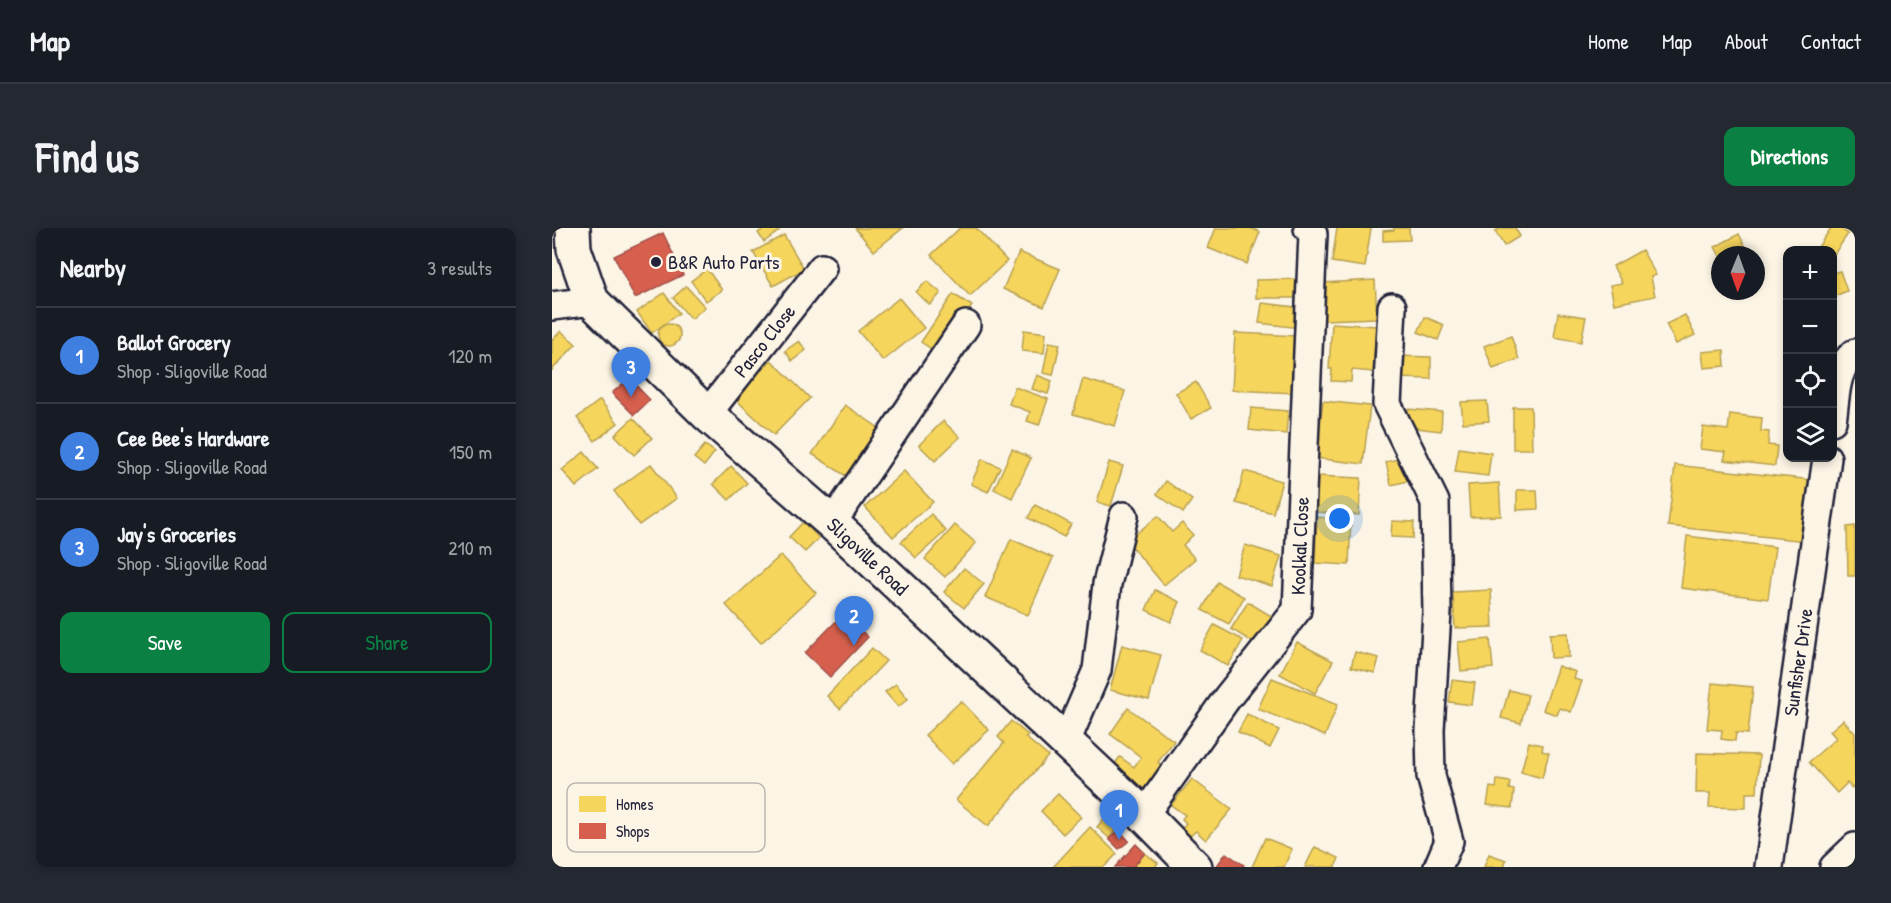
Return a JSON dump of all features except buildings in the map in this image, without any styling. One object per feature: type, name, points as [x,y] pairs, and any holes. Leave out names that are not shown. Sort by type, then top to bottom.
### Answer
[{"type":"street","name":"Sligoville Road","points":[[573,228],[574,249],[592,301],[707,414],[832,523],[1144,815],[1195,867]]},
{"type":"street","name":"Koolkal Close","points":[[1144,815],[1227,698],[1297,610],[1313,234],[1308,228]]},
{"type":"street","name":"Pasco Close","points":[[707,414],[822,268]]},
{"type":"street","points":[[552,306],[592,301]]},
{"type":"street","points":[[1392,307],[1387,404],[1435,502],[1437,612],[1430,730],[1431,776],[1449,841],[1438,867]]},
{"type":"street","points":[[832,523],[966,325]]},
{"type":"street","points":[[1835,408],[1840,371],[1849,357],[1855,353]]},
{"type":"street","name":"Sunfisher Drive","points":[[1769,867],[1826,462]]},
{"type":"street","points":[[1066,742],[1097,670],[1107,584],[1124,516]]},
{"type":"street","points":[[1834,867],[1855,847]]},
{"type":"place","name":"B&R Auto Parts","points":[[656,262]]},
{"type":"place","name":"Jay's Groceries","points":[[631,397]]},
{"type":"place","name":"Cee Bee's Hardware","points":[[854,646]]},
{"type":"place","name":"Ballot Grocery","points":[[1119,840]]}]
